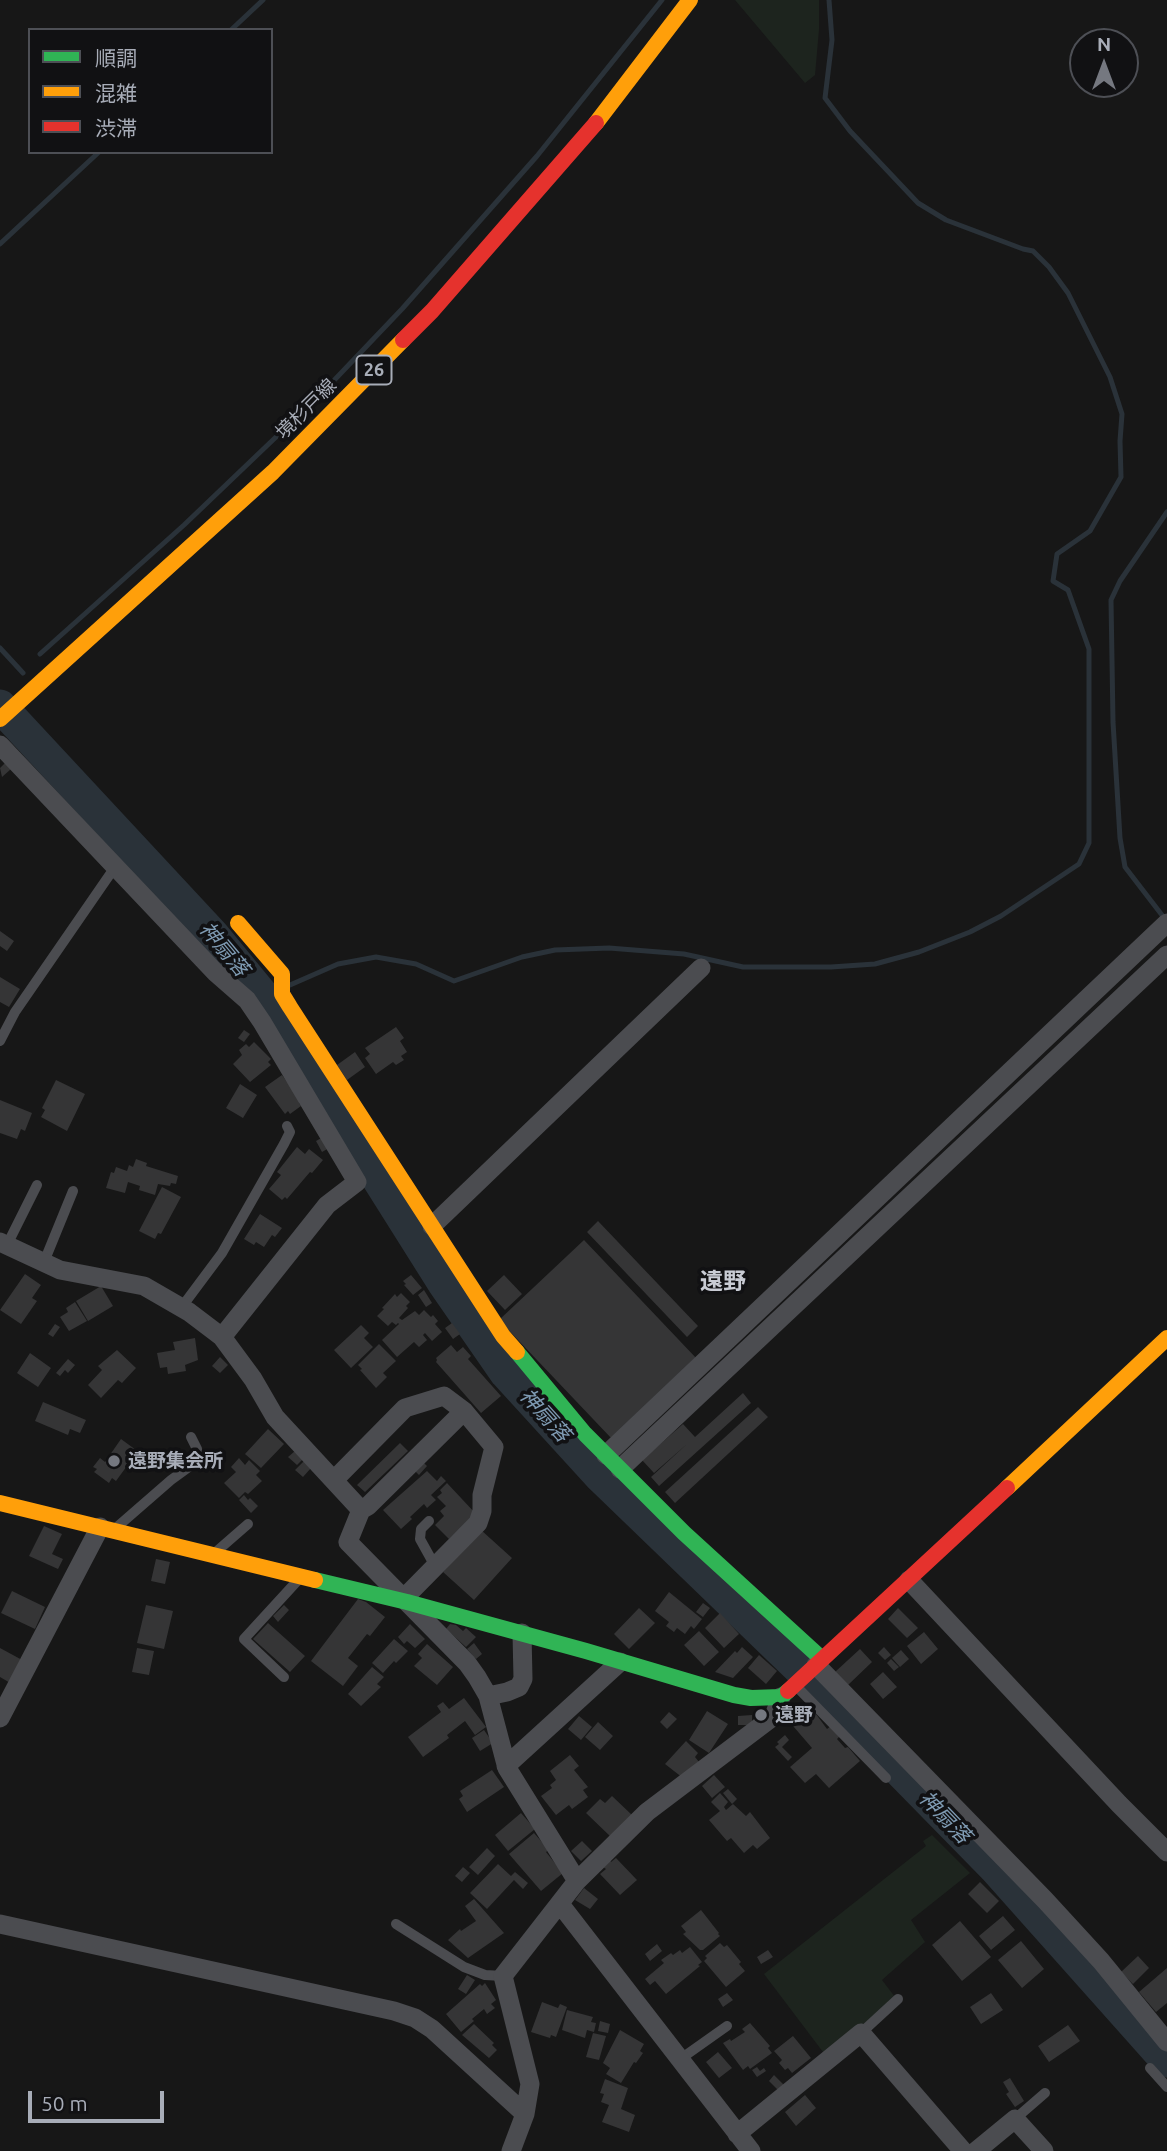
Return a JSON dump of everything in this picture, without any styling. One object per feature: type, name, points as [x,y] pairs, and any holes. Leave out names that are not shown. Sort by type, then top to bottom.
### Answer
[{"type":"street","name":"境杉戸線","points":[[0,719],[273,472],[432,311],[593,127],[690,0]]},
{"type":"street","points":[[0,745],[215,972],[247,1000],[357,1182],[327,1205],[222,1337]]},
{"type":"street","points":[[238,923],[282,974],[282,994],[503,1336],[585,1434],[819,1662],[1045,1900],[1101,1961],[1167,2042]]},
{"type":"street","points":[[606,1455],[1167,923]]},
{"type":"street","points":[[621,1469],[1167,955]]},
{"type":"street","points":[[432,1226],[701,968]]},
{"type":"street","points":[[262,1023],[290,1007]]},
{"type":"street","points":[[3,1243],[60,1270],[144,1286],[222,1337],[253,1378],[275,1417],[361,1510]]},
{"type":"street","points":[[511,2151],[525,2114],[530,2084],[503,1976],[577,1881],[648,1812],[774,1716],[788,1691],[1167,1338]]},
{"type":"street","points":[[335,1479],[405,1408],[444,1396],[464,1410],[494,1447],[478,1523],[410,1592],[407,1602]]},
{"type":"street","points":[[464,1410],[361,1510],[348,1542],[467,1663],[488,1696],[506,1766],[577,1881]]},
{"type":"street","points":[[0,1503],[407,1602],[734,1695],[758,1698],[788,1691]]},
{"type":"street","points":[[0,1718],[107,1528]]},
{"type":"street","points":[[909,1580],[1167,1852]]},
{"type":"street","points":[[488,1696],[519,1687],[523,1679],[522,1633]]},
{"type":"street","points":[[506,1766],[621,1662]]},
{"type":"street","points":[[560,1904],[751,2151]]},
{"type":"street","points":[[0,1924],[394,2011],[415,2018],[432,2029],[525,2114]]},
{"type":"street","points":[[737,2134],[861,2033],[963,2151]]},
{"type":"street","points":[[976,2151],[1015,2119],[1044,2151]]},
{"type":"lane","points":[[0,1041],[15,1012],[115,867]]},
{"type":"lane","points":[[181,1308],[222,1254],[284,1144],[290,1132],[287,1126]]},
{"type":"lane","points":[[3,1243],[37,1185]]},
{"type":"lane","points":[[44,1262],[73,1191]]},
{"type":"lane","points":[[107,1528],[193,1464],[197,1459],[197,1449],[191,1437]]},
{"type":"lane","points":[[429,1521],[421,1529],[420,1539],[435,1566]]},
{"type":"lane","points":[[212,1555],[248,1524]]},
{"type":"lane","points":[[284,1676],[244,1639],[302,1577]]},
{"type":"lane","points":[[788,1691],[886,1778]]},
{"type":"lane","points":[[396,1924],[464,1967],[485,1975],[503,1976]]},
{"type":"lane","points":[[861,2033],[898,1999]]},
{"type":"lane","points":[[679,2060],[727,2026]]},
{"type":"lane","points":[[1150,2068],[1167,2087]]},
{"type":"lane","points":[[1015,2119],[1045,2093]]},
{"type":"shaded area","points":[[735,0],[819,0],[815,75],[805,83]]},
{"type":"shaded area","points":[[932,1835],[970,1873],[911,1920],[925,1942],[882,1980],[895,1997],[826,2056],[764,1974],[926,1846],[923,1841]]},
{"type":"building","points":[[5,763],[11,769],[2,777],[0,768]]},
{"type":"building","points":[[0,931],[14,941],[7,951],[0,946]]},
{"type":"building","points":[[0,977],[20,989],[9,1007],[0,1002]]},
{"type":"building","points":[[396,1027],[404,1038],[400,1041],[407,1052],[401,1056],[404,1060],[396,1065],[393,1062],[376,1074],[365,1058],[370,1054],[365,1048]]},
{"type":"building","points":[[244,1030],[250,1034],[244,1042],[238,1038]]},
{"type":"building","points":[[254,1042],[271,1059],[268,1062],[271,1065],[250,1082],[233,1064],[242,1055],[239,1050]]},
{"type":"building","points":[[355,1052],[365,1067],[347,1080],[337,1065]]},
{"type":"building","points":[[282,1075],[301,1101],[301,1106],[290,1114],[288,1111],[285,1114],[265,1087]]},
{"type":"building","points":[[56,1080],[85,1094],[67,1131],[41,1117],[45,1110],[42,1108]]},
{"type":"building","points":[[240,1084],[257,1095],[243,1118],[226,1108]]},
{"type":"building","points":[[0,1100],[32,1113],[25,1131],[21,1129],[17,1139],[0,1133]]},
{"type":"building","points":[[323,1137],[329,1148],[322,1152],[316,1141]]},
{"type":"building","points":[[297,1147],[305,1154],[309,1149],[323,1160],[287,1199],[285,1197],[282,1200],[269,1189],[281,1175],[277,1172]]},
{"type":"building","points":[[136,1159],[147,1163],[146,1166],[178,1176],[176,1184],[158,1184],[155,1195],[139,1190],[140,1186],[128,1182],[125,1193],[106,1188],[111,1172],[114,1173],[116,1167],[127,1171],[129,1165],[133,1167]]},
{"type":"building","points":[[162,1187],[181,1197],[161,1234],[158,1233],[155,1239],[139,1231]]},
{"type":"building","points":[[260,1214],[282,1228],[275,1237],[272,1235],[264,1247],[244,1239]]},
{"type":"building","points":[[598,1221],[698,1326],[687,1337],[587,1232]]},
{"type":"building","points":[[584,1240],[697,1359],[612,1439],[499,1320]]},
{"type":"building","points":[[25,1274],[41,1285],[32,1298],[37,1301],[21,1324],[0,1310]]},
{"type":"building","points":[[411,1275],[422,1288],[413,1295],[403,1281]]},
{"type":"building","points":[[504,1275],[522,1294],[505,1310],[487,1291]]},
{"type":"building","points":[[101,1286],[113,1306],[88,1321],[76,1301]]},
{"type":"building","points":[[424,1290],[432,1303],[426,1307],[418,1295]]},
{"type":"building","points":[[401,1293],[410,1302],[399,1318],[402,1320],[415,1311],[419,1315],[424,1310],[438,1321],[435,1324],[442,1332],[432,1341],[425,1333],[423,1335],[427,1340],[419,1347],[414,1342],[397,1357],[382,1340],[399,1324],[392,1322],[388,1326],[377,1316],[395,1294],[397,1297]]},
{"type":"building","points":[[75,1302],[87,1321],[69,1331],[60,1317],[68,1312],[66,1308]]},
{"type":"building","points":[[452,1323],[460,1334],[453,1339],[445,1328]]},
{"type":"building","points":[[55,1324],[60,1327],[53,1337],[48,1334]]},
{"type":"building","points":[[361,1325],[369,1333],[364,1338],[373,1347],[351,1368],[334,1350]]},
{"type":"building","points":[[195,1338],[198,1360],[185,1365],[186,1371],[168,1374],[167,1367],[160,1368],[157,1353],[175,1350],[173,1342]]},
{"type":"building","points":[[379,1344],[396,1361],[383,1373],[387,1377],[376,1388],[358,1365]]},
{"type":"building","points":[[451,1345],[457,1352],[463,1347],[471,1356],[468,1359],[501,1396],[481,1413],[436,1362],[436,1358]]},
{"type":"building","points":[[117,1350],[136,1368],[122,1383],[118,1380],[101,1398],[88,1385],[102,1370],[98,1366]]},
{"type":"building","points":[[30,1353],[51,1368],[38,1387],[17,1373]]},
{"type":"building","points":[[220,1357],[228,1365],[220,1373],[212,1366]]},
{"type":"building","points":[[68,1359],[75,1365],[68,1373],[65,1370],[60,1376],[56,1373]]},
{"type":"building","points":[[743,1393],[751,1403],[659,1486],[651,1477],[687,1444],[654,1473],[642,1460],[683,1424],[695,1437]]},
{"type":"building","points":[[43,1402],[86,1420],[80,1433],[70,1429],[68,1435],[35,1421]]},
{"type":"building","points":[[758,1407],[768,1417],[675,1503],[665,1492]]},
{"type":"building","points":[[268,1429],[284,1444],[261,1468],[245,1454]]},
{"type":"building","points":[[121,1439],[136,1450],[116,1481],[112,1478],[109,1483],[94,1472],[97,1469],[93,1467],[100,1458],[105,1462]]},
{"type":"building","points":[[400,1443],[408,1451],[365,1492],[357,1485]]},
{"type":"building","points":[[295,1451],[303,1459],[297,1465],[288,1457]]},
{"type":"building","points":[[239,1458],[245,1465],[249,1460],[260,1471],[256,1475],[262,1481],[248,1494],[245,1492],[239,1498],[224,1483],[236,1472],[231,1467]]},
{"type":"building","points":[[304,1461],[311,1468],[303,1477],[295,1470]]},
{"type":"building","points":[[422,1461],[427,1466],[419,1475],[414,1470]]},
{"type":"building","points":[[427,1471],[437,1481],[441,1476],[446,1481],[431,1495],[436,1500],[427,1508],[424,1504],[401,1529],[383,1510]]},
{"type":"building","points":[[447,1483],[476,1514],[449,1539],[435,1525],[444,1516],[440,1511],[446,1506],[437,1497]]},
{"type":"building","points":[[244,1495],[258,1506],[251,1513],[239,1500]]},
{"type":"building","points":[[44,1526],[62,1534],[52,1554],[63,1559],[58,1569],[29,1556]]},
{"type":"building","points":[[481,1530],[512,1558],[474,1600],[443,1572]]},
{"type":"building","points":[[156,1559],[170,1562],[165,1584],[151,1581]]},
{"type":"building","points":[[12,1591],[45,1607],[35,1629],[1,1613]]},
{"type":"building","points":[[669,1592],[702,1619],[694,1629],[691,1626],[685,1634],[677,1628],[674,1632],[666,1626],[669,1622],[655,1611]]},
{"type":"building","points":[[358,1599],[385,1617],[348,1658],[358,1666],[343,1686],[311,1661]]},
{"type":"building","points":[[703,1603],[710,1608],[703,1617],[696,1612]]},
{"type":"building","points":[[146,1605],[173,1611],[164,1649],[137,1643]]},
{"type":"building","points":[[284,1605],[289,1610],[278,1622],[273,1616]]},
{"type":"building","points":[[639,1608],[655,1623],[629,1649],[614,1634]]},
{"type":"building","points":[[898,1608],[918,1628],[907,1638],[888,1619]]},
{"type":"building","points":[[720,1613],[739,1634],[724,1648],[705,1628]]},
{"type":"building","points":[[268,1623],[305,1656],[290,1672],[253,1639]]},
{"type":"building","points":[[410,1624],[425,1639],[415,1648],[407,1641],[404,1644],[398,1637]]},
{"type":"building","points":[[450,1624],[463,1631],[466,1628],[476,1637],[466,1647],[446,1629]]},
{"type":"building","points":[[699,1631],[719,1652],[704,1666],[684,1645]]},
{"type":"building","points":[[924,1632],[938,1649],[921,1664],[907,1646]]},
{"type":"building","points":[[394,1639],[408,1651],[383,1673],[372,1663]]},
{"type":"building","points":[[474,1643],[482,1654],[476,1659],[467,1649]]},
{"type":"building","points":[[427,1644],[453,1667],[437,1685],[414,1666],[422,1658],[418,1654]]},
{"type":"building","points":[[742,1647],[753,1657],[733,1678],[715,1672],[735,1651],[737,1653]]},
{"type":"building","points":[[884,1647],[891,1655],[885,1660],[878,1653]]},
{"type":"building","points":[[0,1648],[24,1661],[12,1684],[0,1677]]},
{"type":"building","points":[[137,1648],[154,1651],[149,1675],[132,1672]]},
{"type":"building","points":[[860,1649],[872,1662],[848,1685],[835,1672]]},
{"type":"building","points":[[901,1650],[909,1659],[900,1667],[892,1658]]},
{"type":"building","points":[[759,1655],[777,1671],[766,1684],[748,1668]]},
{"type":"building","points":[[891,1659],[899,1667],[894,1671],[887,1663]]},
{"type":"building","points":[[372,1667],[384,1677],[377,1684],[381,1687],[361,1706],[348,1694]]},
{"type":"building","points":[[883,1672],[897,1687],[883,1699],[870,1684]]},
{"type":"building","points":[[464,1698],[486,1727],[475,1735],[465,1721],[447,1735],[449,1738],[423,1757],[408,1737],[441,1712],[437,1706],[443,1702],[449,1709]]},
{"type":"building","points":[[803,1705],[807,1709],[810,1706],[827,1729],[831,1726],[840,1736],[837,1739],[860,1761],[829,1788],[816,1774],[805,1783],[790,1767],[812,1748],[787,1719]]},
{"type":"building","points":[[707,1711],[728,1724],[709,1753],[689,1740]]},
{"type":"building","points":[[669,1712],[677,1719],[667,1729],[660,1722]]},
{"type":"building","points":[[752,1715],[752,1725],[738,1725],[738,1716]]},
{"type":"building","points":[[579,1716],[592,1727],[581,1740],[568,1729]]},
{"type":"building","points":[[598,1722],[613,1736],[600,1750],[585,1737]]},
{"type":"building","points":[[484,1730],[493,1743],[480,1751],[472,1738]]},
{"type":"building","points":[[785,1735],[789,1740],[782,1747],[792,1757],[788,1761],[775,1747]]},
{"type":"building","points":[[686,1741],[698,1753],[695,1757],[699,1762],[683,1778],[665,1764]]},
{"type":"building","points":[[570,1755],[579,1766],[574,1770],[588,1787],[583,1790],[588,1797],[572,1809],[569,1805],[556,1815],[541,1796],[552,1788],[550,1785],[556,1780],[550,1771]]},
{"type":"building","points":[[492,1770],[504,1787],[467,1812],[459,1799],[463,1796],[460,1791]]},
{"type":"building","points":[[714,1775],[725,1787],[712,1798],[702,1786]]},
{"type":"building","points":[[728,1789],[737,1799],[732,1804],[723,1793]]},
{"type":"building","points":[[720,1793],[728,1802],[724,1807],[726,1810],[733,1804],[746,1816],[750,1812],[770,1838],[757,1849],[753,1845],[744,1853],[731,1838],[727,1841],[709,1820],[720,1811],[711,1802]]},
{"type":"building","points":[[612,1796],[632,1815],[611,1837],[586,1813],[600,1799],[605,1803]]},
{"type":"building","points":[[521,1813],[535,1829],[508,1851],[495,1835]]},
{"type":"building","points":[[534,1833],[549,1850],[546,1852],[563,1873],[541,1891],[509,1854]]},
{"type":"building","points":[[582,1841],[592,1851],[581,1861],[571,1851]]},
{"type":"building","points":[[487,1848],[495,1856],[478,1875],[469,1867]]},
{"type":"building","points":[[616,1858],[637,1880],[620,1895],[600,1874],[610,1860],[611,1862]]},
{"type":"building","points":[[498,1864],[511,1876],[515,1872],[528,1883],[523,1889],[514,1880],[487,1909],[470,1893]]},
{"type":"building","points":[[463,1867],[470,1873],[462,1882],[455,1876]]},
{"type":"building","points":[[980,1882],[999,1901],[987,1913],[968,1894]]},
{"type":"building","points":[[584,1888],[598,1899],[590,1909],[575,1900]]},
{"type":"building","points":[[474,1899],[504,1933],[468,1958],[448,1940],[460,1929],[461,1931],[476,1921],[465,1906]]},
{"type":"building","points":[[701,1910],[720,1936],[703,1950],[683,1934],[686,1932],[681,1926]]},
{"type":"building","points":[[1003,1916],[1015,1930],[991,1950],[979,1936]]},
{"type":"building","points":[[960,1921],[991,1957],[962,1981],[932,1945]]},
{"type":"building","points":[[1021,1941],[1044,1969],[1022,1988],[998,1960]]},
{"type":"building","points":[[720,1943],[724,1947],[727,1945],[745,1971],[726,1987],[704,1961],[707,1958],[705,1956]]},
{"type":"building","points":[[657,1944],[662,1951],[650,1961],[645,1954]]},
{"type":"building","points":[[690,1947],[702,1962],[698,1965],[700,1966],[666,1994],[655,1981],[650,1985],[645,1979],[664,1963],[661,1960],[671,1953],[673,1955],[680,1950],[682,1953]]},
{"type":"building","points":[[768,1950],[773,1957],[761,1964],[757,1957]]},
{"type":"building","points":[[1138,1956],[1149,1968],[1133,1984],[1121,1972]]},
{"type":"building","points":[[1167,1968],[1167,2003],[1156,2012],[1139,1992]]},
{"type":"building","points":[[467,1975],[475,1980],[466,1994],[458,1989]]},
{"type":"building","points":[[485,1983],[496,2000],[491,2004],[495,2008],[487,2014],[484,2009],[461,2032],[446,2014],[480,1984],[482,1986]]},
{"type":"building","points":[[727,1993],[733,2000],[723,2007],[718,1999]]},
{"type":"building","points":[[991,1993],[1003,2010],[981,2024],[970,2007]]},
{"type":"building","points":[[542,2002],[558,2008],[560,2004],[567,2007],[556,2037],[551,2035],[550,2038],[531,2032]]},
{"type":"building","points":[[567,2010],[593,2017],[591,2022],[596,2023],[594,2032],[587,2030],[585,2038],[562,2030]]},
{"type":"building","points":[[600,2021],[610,2024],[608,2033],[598,2031]]},
{"type":"building","points":[[750,2023],[770,2046],[768,2048],[772,2053],[750,2069],[748,2066],[743,2070],[723,2043],[745,2032],[742,2029]]},
{"type":"building","points":[[474,2024],[494,2043],[492,2045],[497,2050],[489,2058],[462,2035]]},
{"type":"building","points":[[1068,2025],[1080,2041],[1049,2062],[1038,2046]]},
{"type":"building","points":[[620,2030],[644,2044],[640,2051],[643,2053],[621,2083],[606,2074],[610,2068],[603,2063]]},
{"type":"building","points":[[593,2033],[606,2036],[599,2060],[586,2057]]},
{"type":"building","points":[[793,2036],[811,2058],[792,2073],[779,2063],[782,2060],[774,2051]]},
{"type":"building","points":[[718,2052],[732,2068],[719,2078],[706,2062]]},
{"type":"building","points":[[757,2067],[760,2071],[764,2068],[766,2071],[757,2077],[752,2070]]},
{"type":"building","points":[[774,2075],[784,2085],[778,2090],[769,2081]]},
{"type":"building","points":[[1010,2078],[1024,2101],[1015,2107],[1006,2094],[1009,2092],[1003,2082]]},
{"type":"building","points":[[605,2079],[628,2088],[621,2109],[635,2115],[629,2132],[602,2122],[609,2105],[601,2102],[604,2094],[600,2093]]},
{"type":"building","points":[[805,2095],[816,2108],[796,2126],[785,2112]]},
{"type":"waterway","points":[[233,28],[263,0]]},
{"type":"waterway","points":[[40,654],[184,525],[322,393],[402,309],[537,156],[662,0]]},
{"type":"waterway","points":[[290,985],[338,964],[376,957],[416,964],[454,981],[522,957],[555,950],[609,948],[684,954],[743,967],[875,964],[919,952],[970,932],[1001,916],[1079,864],[1089,843],[1089,649],[1068,590],[1053,581],[1057,554],[1090,531],[1121,477],[1122,414],[1110,377],[1068,293],[1049,267],[1033,251],[946,220],[918,203],[850,131],[825,98],[832,40],[829,0]]},
{"type":"waterway","points":[[0,244],[97,154]]},
{"type":"waterway","points":[[1165,919],[1125,867],[1120,838],[1113,722],[1111,600],[1120,581],[1167,512]]},
{"type":"waterway","points":[[0,648],[23,673]]},
{"type":"waterway","name":"神扇落","points":[[0,706],[213,935],[263,996],[443,1282],[506,1373],[600,1476],[802,1671],[996,1869],[1167,2061]]},
{"type":"waterway","points":[[263,996],[275,991]]},
{"type":"traffic: fast","points":[[517,1352],[585,1434],[684,1533],[822,1659]]},
{"type":"traffic: fast","points":[[315,1580],[586,1651],[734,1695],[751,1698],[781,1697],[788,1691]]},
{"type":"traffic: slow","points":[[596,123],[690,0]]},
{"type":"traffic: slow","points":[[0,719],[273,472],[403,340]]},
{"type":"traffic: slow","points":[[238,923],[282,974],[282,994],[290,1007],[503,1336],[517,1352]]},
{"type":"traffic: slow","points":[[1007,1488],[1167,1338]]},
{"type":"traffic: slow","points":[[0,1503],[315,1580]]},
{"type":"traffic: jam","points":[[403,340],[432,311],[596,123]]},
{"type":"traffic: jam","points":[[788,1691],[1007,1488]]},
{"type":"place","name":"遠野集会所","points":[[114,1461]]},
{"type":"place","name":"遠野","points":[[761,1715]]},
{"type":"district","name":"遠野","points":[[723,1281]]}]
